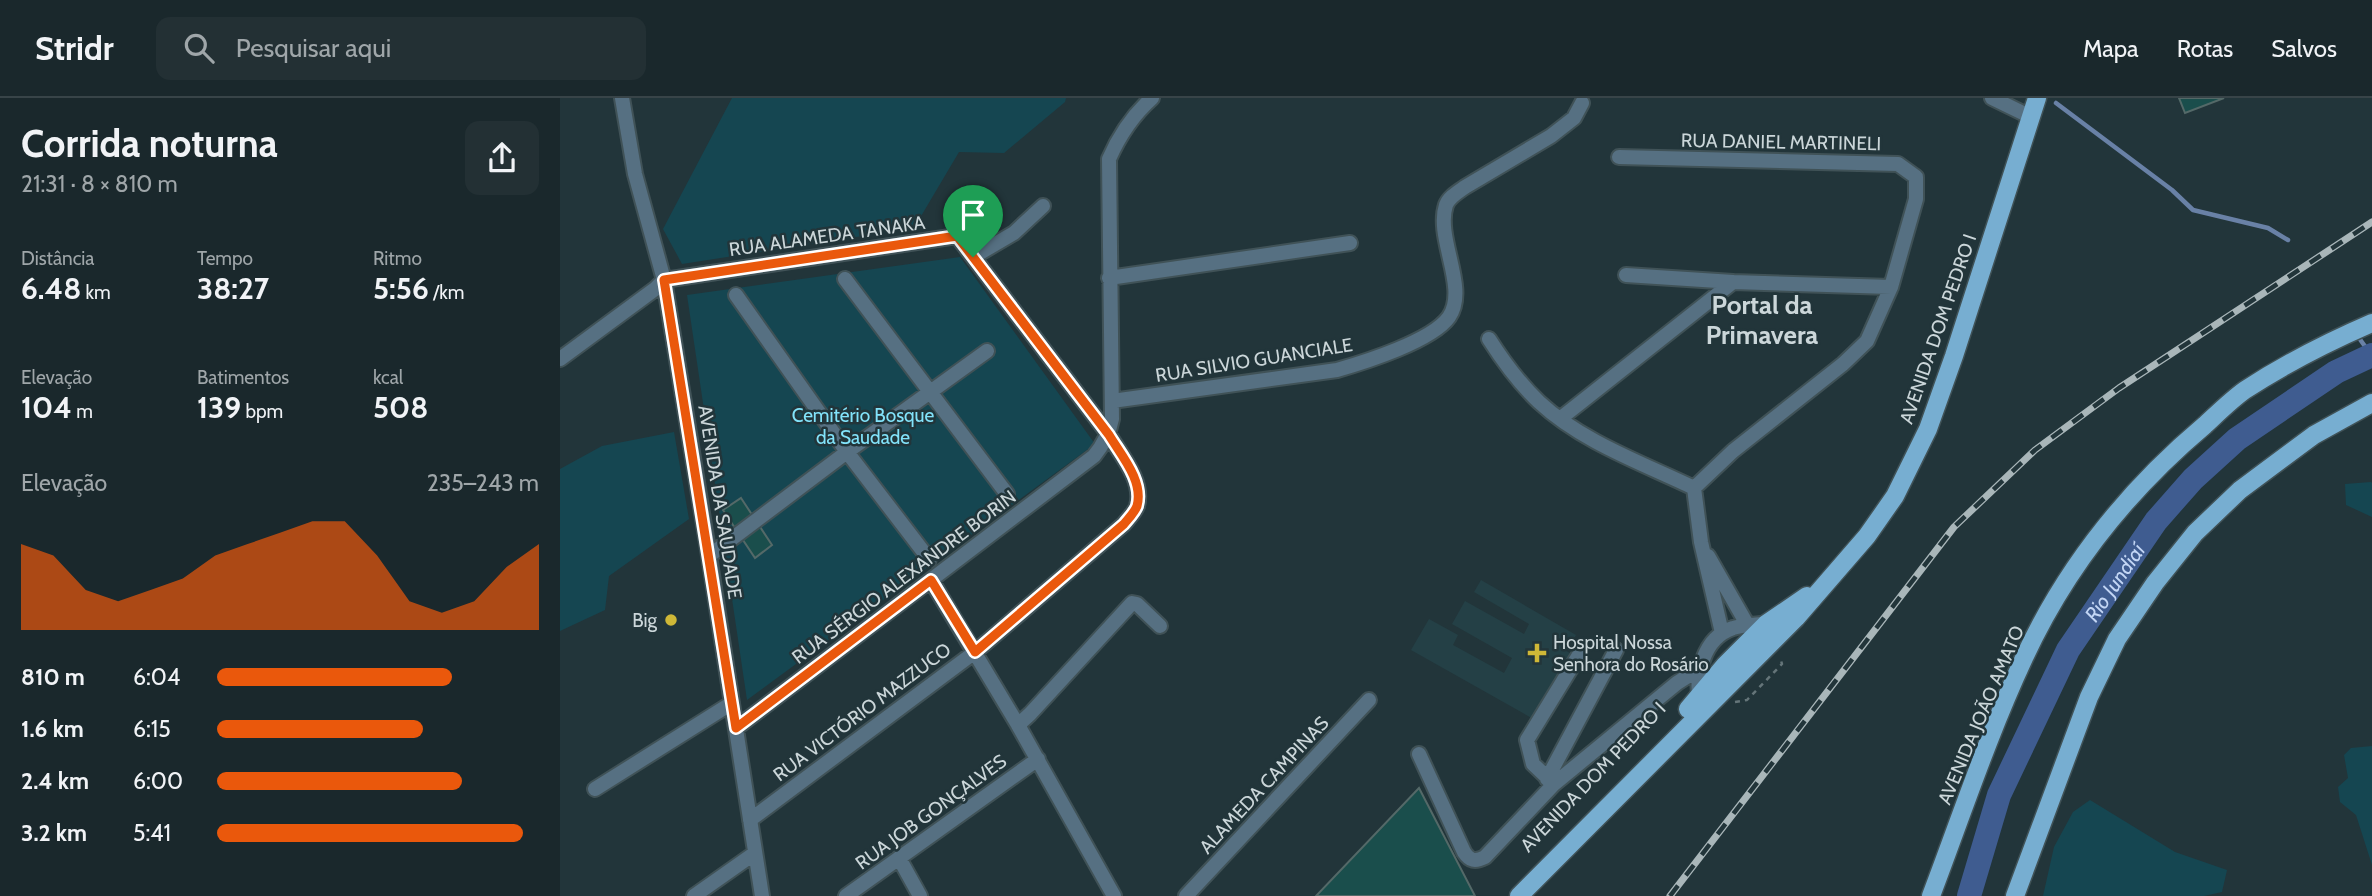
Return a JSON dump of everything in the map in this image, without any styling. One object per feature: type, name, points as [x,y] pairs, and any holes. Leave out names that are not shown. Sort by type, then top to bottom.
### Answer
[{"type":"main road","name":"AVENIDA DOM PEDRO I","points":[[1506,896],[1700,705],[1796,618],[1867,536],[1895,496],[1928,429],[2037,98]]},
{"type":"main road","name":"AVENIDA JOÃO AMATO","points":[[1931,896],[1989,740],[2024,658],[2055,598],[2109,519],[2173,452],[2244,391],[2328,342],[2372,323]]},
{"type":"main road","points":[[2015,896],[2089,697],[2117,639],[2155,583],[2195,533],[2240,489],[2314,435],[2372,403]]},
{"type":"main road","name":"AVENIDA DOM PEDRO I","points":[[1519,896],[1700,705],[1725,665],[1766,624],[1835,575]]},
{"type":"street","name":"AVENIDA DA SAUDADE","points":[[622,98],[635,174],[664,280],[762,896]]},
{"type":"street","points":[[1109,435],[1112,401],[1109,159],[1117,138],[1141,107],[1152,98]]},
{"type":"street","points":[[1992,98],[2029,116]]},
{"type":"street","name":"RUA SILVIO GUANCIALE","points":[[1112,401],[1337,370],[1369,361],[1438,328],[1450,316],[1455,300],[1444,221],[1446,204],[1465,187],[1551,136],[1574,118],[1583,100]]},
{"type":"street","name":"RUA DANIEL MARTINELI","points":[[1619,157],[1898,164],[1916,177],[1916,198],[1891,287],[1867,341],[1843,364],[1733,451],[1694,488]]},
{"type":"street","points":[[973,257],[1014,233],[1043,206]]},
{"type":"street","name":"RUA ALAMEDA TANAKA","points":[[664,280],[957,236],[1109,435],[1130,470],[1138,490],[1137,508],[1124,524]]},
{"type":"street","points":[[1109,278],[1350,243]]},
{"type":"street","points":[[1626,275],[1733,282],[1891,287]]},
{"type":"street","points":[[845,279],[1007,494]]},
{"type":"street","points":[[560,359],[664,280]]},
{"type":"street","points":[[1561,418],[1733,282]]},
{"type":"street","points":[[736,295],[847,452],[929,559]]},
{"type":"street","points":[[1489,339],[1503,361],[1539,402],[1561,418],[1594,440],[1694,488],[1701,542],[1722,633]]},
{"type":"street","points":[[709,556],[987,351]]},
{"type":"street","name":"RUA SÉRGIO ALEXANDRE BORIN","points":[[736,728],[1094,456],[1109,435]]},
{"type":"street","name":"RUA VICTÓRIO MAZZUCO","points":[[750,820],[975,652],[1124,524]]},
{"type":"street","points":[[1701,542],[1748,626]]},
{"type":"street","points":[[931,580],[1018,724],[1114,896]]},
{"type":"street","points":[[1018,724],[1132,603],[1137,604],[1160,626]]},
{"type":"street","points":[[1700,705],[1699,668],[1706,653],[1722,633],[1734,627],[1796,618]]},
{"type":"street","points":[[1551,782],[1616,650]]},
{"type":"street","points":[[1551,782],[1533,764],[1527,740],[1578,655]]},
{"type":"street","points":[[1419,754],[1464,852],[1469,859],[1485,857],[1551,782],[1699,668]]},
{"type":"street","name":"ALAMEDA CAMPINAS","points":[[1186,896],[1369,700]]},
{"type":"street","points":[[595,789],[732,703]]},
{"type":"street","name":"RUA JOB GONÇALVES","points":[[846,896],[1038,759]]},
{"type":"street","points":[[694,896],[755,853]]},
{"type":"street","points":[[899,858],[920,896]]},
{"type":"shaded area","name":"Hospital Nossa Senhora do Rosário","points":[[1481,580],[1576,635],[1570,646],[1565,644],[1562,648],[1574,656],[1537,721],[1411,650],[1429,619],[1458,635],[1453,645],[1504,673],[1512,658],[1452,624],[1465,601],[1524,634],[1529,624],[1474,592]]},
{"type":"green space","points":[[732,98],[1066,98],[1065,102],[1004,153],[959,152],[914,228],[682,264],[663,229]]},
{"type":"green space","name":"Cemitério Bosque da Saudade","points":[[960,257],[1095,444],[747,700],[687,295]]},
{"type":"green space","points":[[674,432],[689,519],[609,576],[605,610],[560,631],[560,469],[602,446]]},
{"type":"green space","points":[[2371,482],[2372,517],[2346,505],[2345,484]]},
{"type":"green space","points":[[2372,746],[2372,865],[2356,815],[2340,802],[2338,787],[2348,778],[2344,755],[2351,748]]},
{"type":"green space","points":[[2090,800],[2175,852],[2227,870],[2222,892],[2204,896],[2043,896],[2054,847],[2073,812]]},
{"type":"building","points":[[2179,98],[2224,98],[2185,113]]},
{"type":"building","points":[[741,498],[772,545],[755,558],[723,510]]},
{"type":"building","points":[[1419,788],[1475,896],[1316,896]]},
{"type":"waterway","points":[[2056,103],[2172,190],[2193,210],[2268,228],[2288,240]]},
{"type":"waterway","points":[[2359,338],[2372,356]]},
{"type":"waterway","name":"Rio Jundiaí","points":[[1969,896],[1999,795],[2068,650],[2156,521],[2193,479],[2237,439],[2336,372],[2372,355]]},
{"type":"railway","points":[[1670,896],[1954,527],[2035,450],[2119,388],[2372,222]]},
{"type":"place","name":"Big","points":[[671,620]]},
{"type":"place","name":"Hospital Nossa Senhora do Rosário","points":[[1537,653]]},
{"type":"district","name":"Portal da Primavera","points":[[1762,320]]},
{"type":"route","points":[[957,236],[973,257],[1109,435],[1130,470],[1138,490],[1137,508],[1124,524],[975,652],[931,580],[736,728],[664,280],[957,236]]}]
